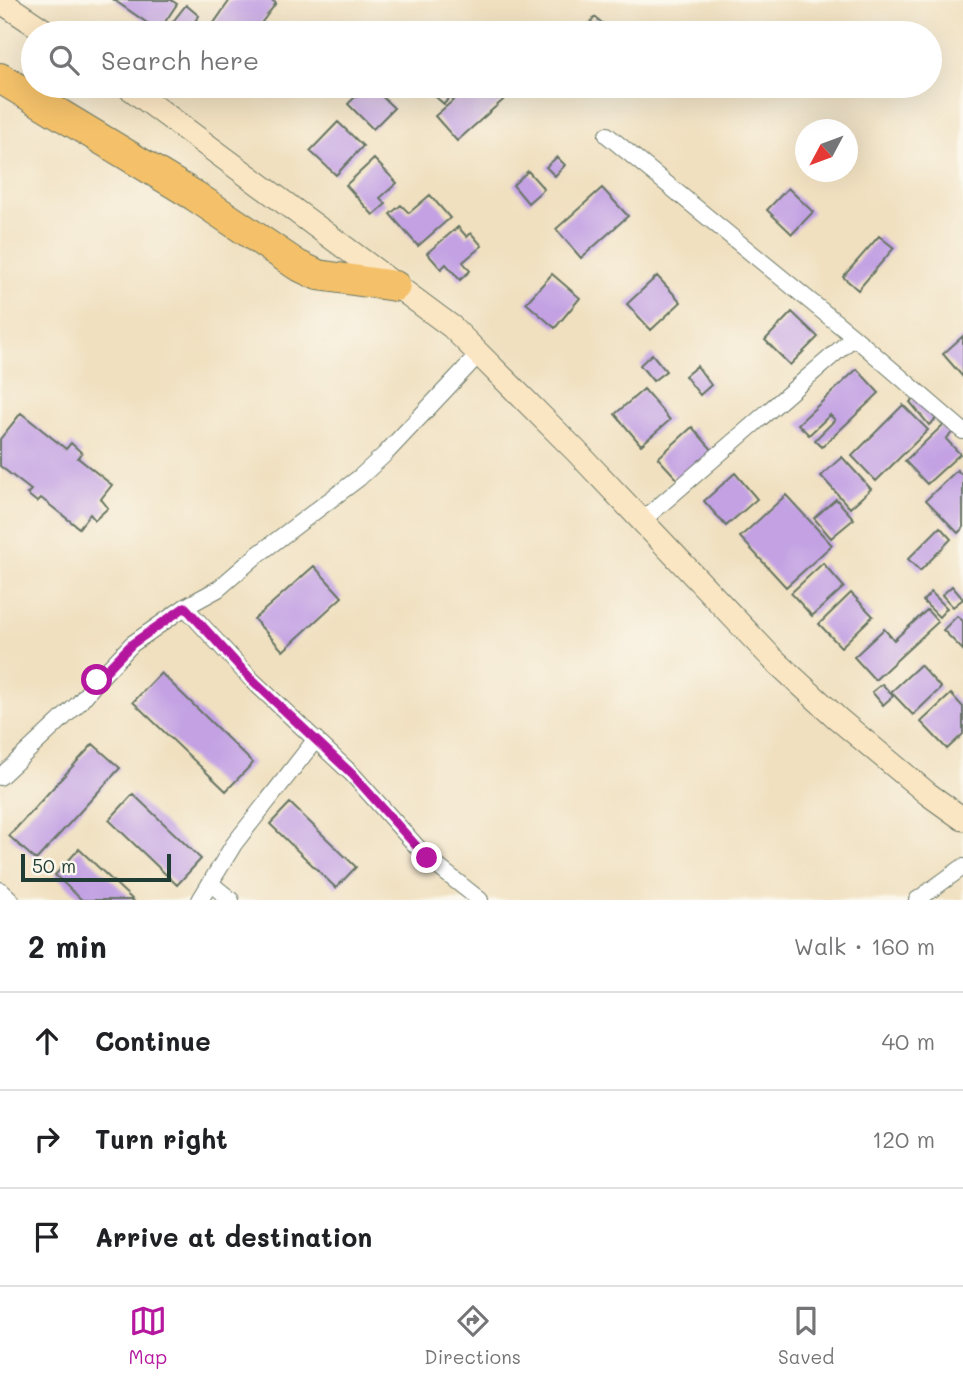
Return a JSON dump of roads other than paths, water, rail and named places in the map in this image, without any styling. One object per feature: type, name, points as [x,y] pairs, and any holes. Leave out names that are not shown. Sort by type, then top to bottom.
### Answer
[{"type":"highway","points":[[0,78],[21,91]]},
{"type":"highway","points":[[33,98],[195,196],[297,265],[318,275],[395,286]]},
{"type":"main road","points":[[0,1],[30,21]]},
{"type":"main road","points":[[143,98],[452,327],[643,520],[772,658],[837,718],[928,794],[963,819]]},
{"type":"street","points":[[607,135],[854,337],[963,431]]},
{"type":"street","points":[[643,520],[854,337]]},
{"type":"street","points":[[0,777],[79,704],[97,680],[132,644],[185,607],[218,589],[256,556],[359,478],[480,353]]},
{"type":"street","points":[[185,607],[252,680],[352,774],[427,858],[480,900]]},
{"type":"street","points":[[200,900],[234,844],[316,739]]},
{"type":"street","points":[[917,900],[963,867]]},
{"type":"street","points":[[210,883],[231,900]]},
{"type":"street","points":[[0,890],[11,900]]}]
